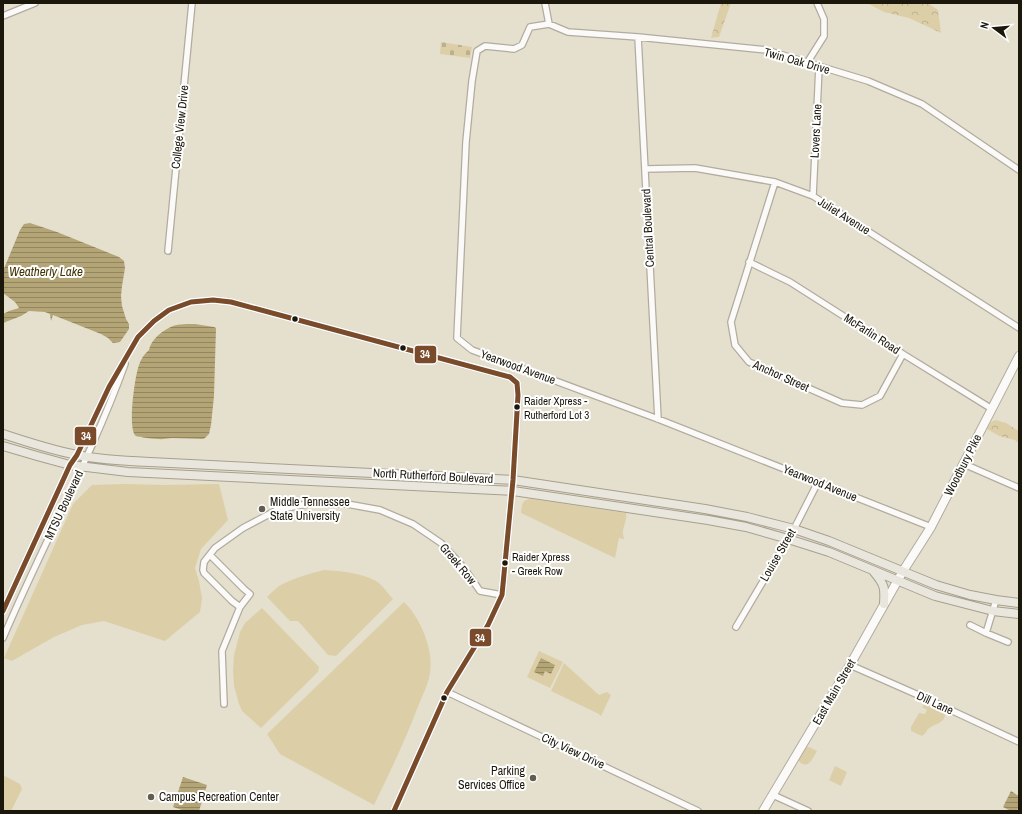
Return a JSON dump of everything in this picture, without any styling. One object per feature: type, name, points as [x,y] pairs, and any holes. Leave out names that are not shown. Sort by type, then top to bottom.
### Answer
[{"type":"main road","name":"North Rutherford Boulevard","points":[[3,434],[77,455],[113,460],[514,480],[705,509],[747,517],[794,529],[829,541],[936,585],[970,595],[1019,603]]},
{"type":"main road","name":"North Rutherford Boulevard","points":[[3,446],[70,465],[128,472],[512,490],[708,520],[746,527],[788,538],[830,552],[935,596],[993,611],[1019,614]]},
{"type":"main road","points":[[872,570],[884,584],[884,604]]},
{"type":"street","points":[[3,16],[35,3]]},
{"type":"street","name":"College View Drive","points":[[168,251],[192,3]]},
{"type":"street","points":[[545,3],[549,24]]},
{"type":"street","points":[[807,63],[824,36],[824,19],[817,3]]},
{"type":"street","name":"Twin Oak Drive","points":[[549,24],[568,32],[638,37],[766,50],[868,81],[922,104],[1019,170]]},
{"type":"street","name":"Yearwood Avenue","points":[[549,24],[530,27],[522,44],[514,49],[486,46],[476,52],[466,142],[457,338],[472,350],[658,419],[931,527]]},
{"type":"street","name":"Central Boulevard","points":[[638,37],[658,419]]},
{"type":"street","name":"Lovers Lane","points":[[813,196],[819,67]]},
{"type":"street","name":"Juliet Avenue","points":[[645,169],[695,168],[775,182],[813,196],[1019,328]]},
{"type":"street","name":"Anchor Street","points":[[775,182],[731,322],[735,345],[749,362],[842,403],[862,405],[880,396],[903,354]]},
{"type":"street","name":"McFarlin Road","points":[[750,262],[790,282],[992,409]]},
{"type":"street","points":[[130,351],[138,338],[154,321],[169,310],[191,302],[213,300],[231,302],[510,377],[517,383],[518,395],[514,480],[502,595],[488,625],[448,692],[394,811]]},
{"type":"street","name":"MTSU Boulevard","points":[[3,611],[70,465],[77,455],[109,387],[130,351]]},
{"type":"street","name":"MTSU Boulevard","points":[[3,638],[18,602],[82,467],[114,395],[130,351]]},
{"type":"street","name":"Woodbury Pike","points":[[903,572],[931,527],[1019,356]]},
{"type":"street","points":[[964,464],[1019,488]]},
{"type":"street","name":"Louise Street","points":[[736,627],[794,529],[818,482]]},
{"type":"street","name":"Greek Row","points":[[240,607],[204,574],[204,562],[215,548],[243,528],[277,510],[312,503],[347,504],[380,510],[414,524],[441,543],[464,568],[480,591],[502,595]]},
{"type":"street","points":[[210,555],[250,594],[240,607],[222,651],[224,704]]},
{"type":"street","name":"East Main Street","points":[[763,811],[850,665],[903,572]]},
{"type":"street","points":[[986,633],[996,600]]},
{"type":"street","points":[[970,625],[1008,642]]},
{"type":"street","name":"Dill Lane","points":[[850,665],[1019,742]]},
{"type":"street","name":"City View Drive","points":[[448,692],[698,811]]},
{"type":"street","points":[[773,795],[808,811]]},
{"type":"green space","points":[[721,3],[731,3],[719,37],[711,38]]},
{"type":"green space","points":[[867,3],[928,3],[938,10],[941,33],[909,18],[884,12]]},
{"type":"green space","points":[[441,42],[472,47],[470,58],[440,54]]},
{"type":"green space","points":[[996,420],[1006,423],[1019,431],[1019,444],[1015,440],[999,436],[987,429],[991,422]]},
{"type":"green space","points":[[219,484],[228,520],[201,549],[195,568],[202,598],[200,612],[165,641],[104,621],[82,625],[54,637],[12,661],[4,658],[73,504],[92,485]]},
{"type":"green space","points":[[528,499],[626,513],[623,532],[624,539],[619,538],[615,558],[521,513],[523,503]]},
{"type":"green space","points":[[324,570],[351,573],[370,578],[380,584],[393,599],[336,656],[328,655],[298,621],[290,621],[267,597],[284,583],[301,576]]},
{"type":"green space","points":[[404,602],[415,616],[424,634],[428,644],[431,663],[426,688],[392,768],[374,805],[280,754],[267,734]]},
{"type":"green space","points":[[262,608],[319,667],[318,672],[261,728],[242,711],[234,686],[233,670],[234,655],[240,632],[245,623]]},
{"type":"green space","points":[[539,651],[563,662],[550,688],[527,677]]},
{"type":"green space","points":[[564,663],[599,695],[607,692],[611,695],[601,716],[551,691]]},
{"type":"green space","points":[[927,703],[945,712],[945,716],[940,723],[928,729],[922,736],[911,731],[911,727],[919,713],[925,714],[927,710],[922,707]]},
{"type":"green space","points":[[804,747],[809,747],[817,751],[811,761],[807,764],[801,763],[798,760]]},
{"type":"green space","points":[[835,766],[847,772],[841,786],[829,780]]},
{"type":"green space","points":[[3,775],[20,784],[22,789],[11,811],[3,811]]},
{"type":"water","name":"Weatherly Lake","points":[[30,223],[57,232],[119,257],[124,261],[125,268],[121,296],[122,306],[129,324],[129,329],[120,342],[113,343],[101,334],[53,315],[51,321],[50,314],[45,312],[29,311],[3,323],[3,314],[19,308],[15,302],[3,293],[3,271],[20,230],[24,224]]},
{"type":"water","points":[[195,324],[216,328],[214,396],[209,434],[203,439],[158,439],[136,436],[133,432],[132,414],[137,371],[142,359],[149,350],[152,342],[165,330],[175,325]]},
{"type":"water","points":[[541,658],[555,665],[551,674],[545,671],[543,676],[534,672]]},
{"type":"water","points":[[183,777],[207,785],[199,811],[185,811],[173,807]]},
{"type":"water","points":[[1011,791],[1019,796],[1019,806],[1017,811],[1011,811],[1003,807]]},
{"type":"transit line","name":"34","points":[[3,611],[70,465],[77,455],[109,387],[138,337],[154,321],[169,310],[191,302],[213,300],[231,302],[510,377],[517,383],[518,395],[513,480],[502,595],[488,625],[447,692],[394,811]]},
{"type":"place","name":"Raider Xpress - Rutherford Lot 3","points":[[517,407]]},
{"type":"place","name":"Middle Tennessee State University","points":[[262,509]]},
{"type":"place","name":"Raider Xpress - Greek Row","points":[[505,563]]},
{"type":"place","name":"Parking Services Office","points":[[533,778]]},
{"type":"place","name":"Campus Recreation Center","points":[[151,797]]}]
